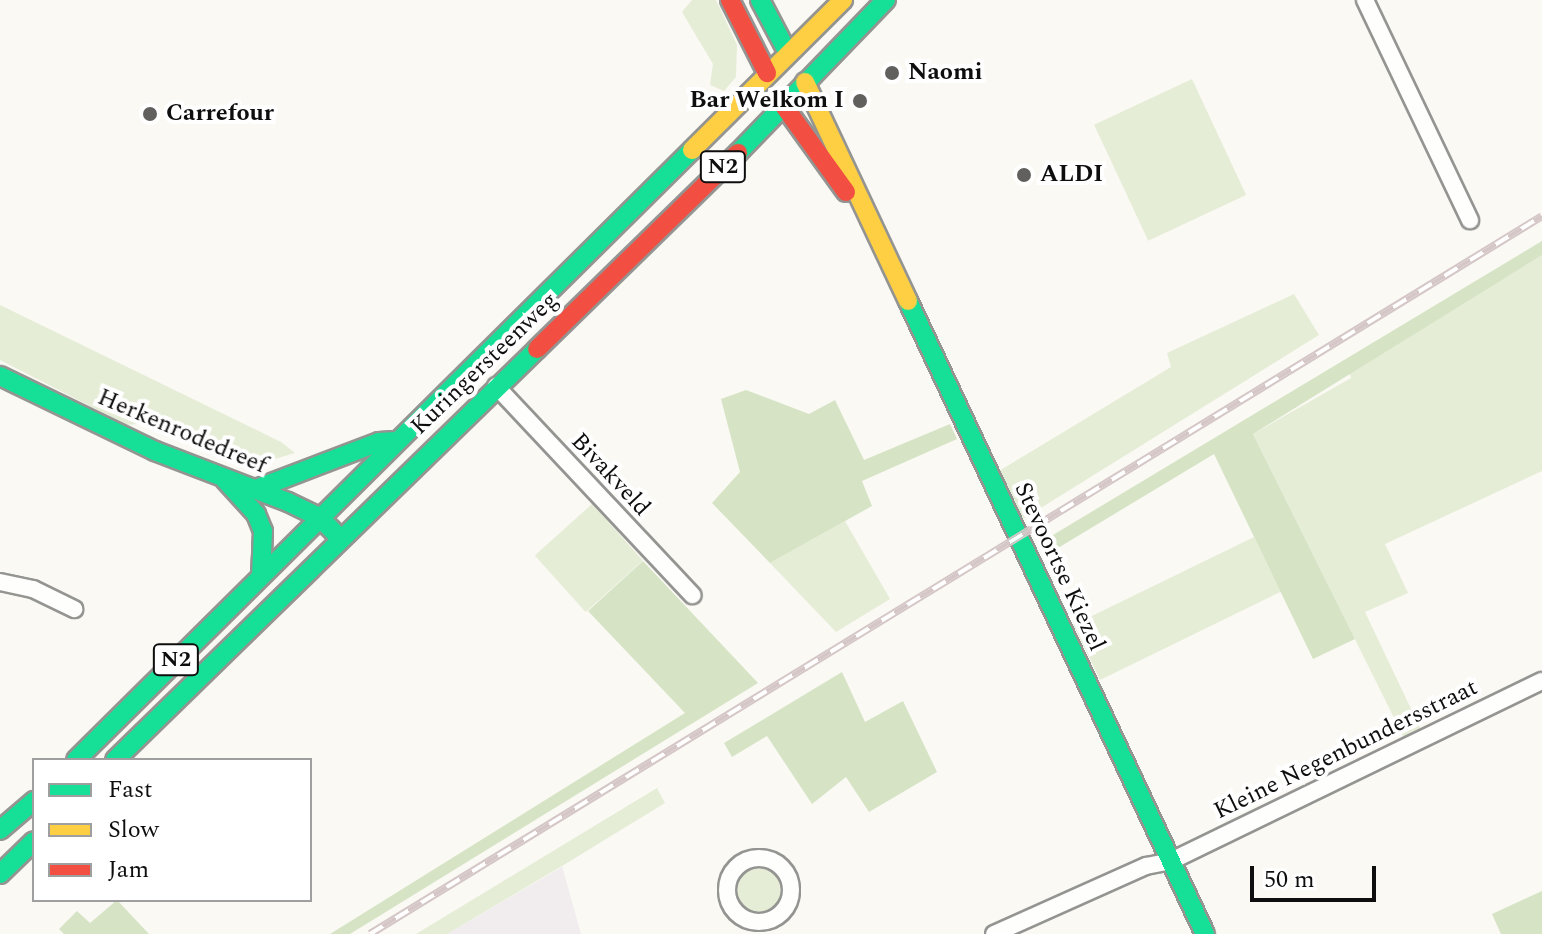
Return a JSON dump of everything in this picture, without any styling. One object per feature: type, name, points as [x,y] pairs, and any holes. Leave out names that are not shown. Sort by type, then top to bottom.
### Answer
[{"type":"main road","name":"Stevoortse Kiezel","points":[[730,0],[784,106],[869,221]]},
{"type":"main road","name":"Stevoortse Kiezel","points":[[760,0],[805,82],[1205,934]]},
{"type":"main road","name":"Kuringersteenweg","points":[[78,758],[396,441],[678,168],[767,73],[843,0]]},
{"type":"main road","name":"Kuringersteenweg","points":[[117,758],[784,106],[886,0]]},
{"type":"main road","name":"Herkenrodedreef","points":[[0,376],[155,451],[256,489],[319,517],[340,538]]},
{"type":"main road","points":[[256,489],[379,442],[396,441]]},
{"type":"main road","points":[[221,477],[260,524],[265,541],[261,576]]},
{"type":"main road","points":[[0,830],[32,803]]},
{"type":"main road","points":[[0,874],[32,843]]},
{"type":"street","points":[[1365,0],[1470,220]]},
{"type":"street","name":"Bivakveld","points":[[496,386],[692,595]]},
{"type":"street","points":[[0,582],[33,589],[74,609]]},
{"type":"street","name":"Kleine Negenbundersstraat","points":[[994,934],[1146,866],[1171,861],[1542,681]]},
{"type":"shaded area","points":[[562,867],[581,934],[447,934]]},
{"type":"green space","points":[[692,0],[716,0],[737,45],[736,77],[724,91],[710,85],[713,64],[682,12]]},
{"type":"green space","points":[[1192,79],[1246,195],[1148,241],[1094,125]]},
{"type":"green space","points":[[1542,241],[1542,255],[1253,434],[1355,639],[1313,659],[1214,454],[1043,557],[1038,544]]},
{"type":"green space","points":[[1542,255],[1542,471],[1385,544],[1408,593],[1365,612],[1422,732],[1405,740],[1253,434],[1351,378],[1349,372]]},
{"type":"green space","points":[[1294,294],[1319,335],[1023,519],[999,471],[1171,367],[1167,353]]},
{"type":"green space","points":[[0,305],[281,442],[295,453],[261,463],[166,421],[127,425],[0,360]]},
{"type":"green space","points":[[746,390],[809,414],[835,400],[864,460],[950,424],[957,439],[862,481],[872,506],[770,563],[712,503],[740,472],[721,399]]},
{"type":"green space","points":[[592,504],[643,560],[586,612],[535,556]]},
{"type":"green space","points":[[845,521],[890,599],[836,632],[770,563]]},
{"type":"green space","points":[[1254,537],[1281,592],[1100,680],[1073,625]]},
{"type":"green space","points":[[643,561],[758,683],[350,934],[330,934],[685,713],[588,611]]},
{"type":"green space","points":[[842,672],[865,722],[903,701],[937,772],[869,812],[846,777],[812,804],[767,736],[732,757],[724,743]]},
{"type":"green space","points":[[657,788],[665,803],[562,866],[447,934],[416,934]]},
{"type":"green space","points":[[758,864],[776,872],[784,890],[776,908],[758,916],[740,908],[732,890],[740,872]]},
{"type":"green space","points":[[1542,891],[1542,934],[1501,934],[1492,914]]},
{"type":"green space","points":[[115,902],[119,902],[149,934],[64,934],[59,929],[77,911],[90,923]]},
{"type":"railway","points":[[370,934],[1542,216]]},
{"type":"traffic: fast","points":[[760,0],[788,53]]},
{"type":"traffic: fast","points":[[738,153],[886,0]]},
{"type":"traffic: fast","points":[[78,758],[692,150]]},
{"type":"traffic: fast","points":[[908,301],[1205,934]]},
{"type":"traffic: fast","points":[[117,758],[537,349]]},
{"type":"traffic: fast","points":[[0,376],[155,451],[288,502],[319,517],[340,538]]},
{"type":"traffic: fast","points":[[256,489],[379,442],[396,441]]},
{"type":"traffic: fast","points":[[225,480],[256,514],[263,531],[261,576]]},
{"type":"traffic: fast","points":[[0,830],[32,803]]},
{"type":"traffic: fast","points":[[0,874],[32,843]]},
{"type":"traffic: slow","points":[[692,150],[843,0]]},
{"type":"traffic: slow","points":[[805,82],[908,301]]},
{"type":"traffic: jam","points":[[730,0],[767,73]]},
{"type":"traffic: jam","points":[[784,106],[846,192]]},
{"type":"traffic: jam","points":[[537,349],[738,153]]},
{"type":"place","name":"Naomi","points":[[892,73]]},
{"type":"place","name":"Bar Welkom I","points":[[860,101]]},
{"type":"place","name":"Carrefour","points":[[150,114]]},
{"type":"place","name":"ALDI","points":[[1024,175]]}]
